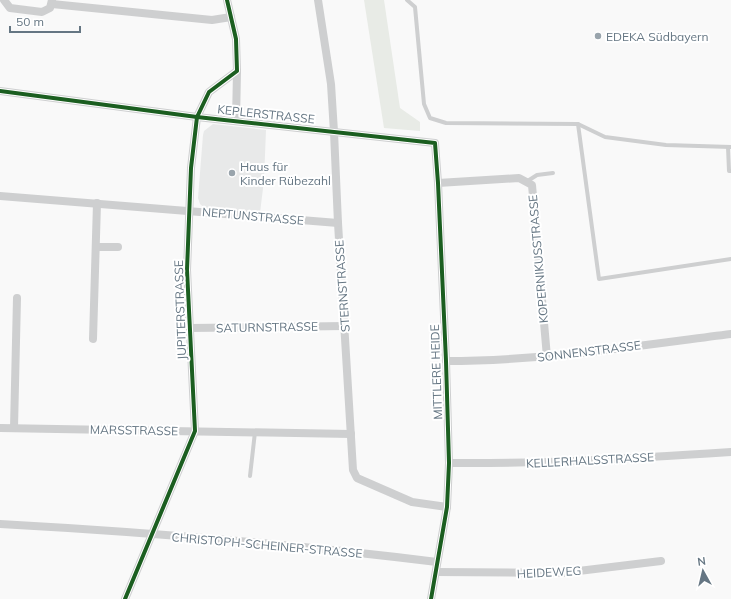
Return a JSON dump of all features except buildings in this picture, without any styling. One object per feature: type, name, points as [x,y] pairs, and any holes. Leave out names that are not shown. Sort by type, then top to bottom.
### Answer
[{"type":"street","points":[[4,0],[10,8],[42,12],[50,8],[52,2],[212,20],[231,17]]},
{"type":"street","points":[[227,0],[236,39],[236,121]]},
{"type":"street","name":"STERNSTRASSE","points":[[318,0],[331,84],[353,470],[357,478],[412,502],[447,507]]},
{"type":"street","name":"JUPITERSTRASSE","points":[[125,599],[153,535],[195,431],[188,270],[188,211],[197,117],[209,92],[237,71]]},
{"type":"street","name":"KEPLERSTRASSE","points":[[0,91],[197,117],[435,143]]},
{"type":"street","name":"MITTLERE HEIDE","points":[[431,599],[447,507],[448,463],[446,362],[435,143]]},
{"type":"street","name":"KOPERNIKUSSTRASSE","points":[[438,183],[519,178],[532,185],[547,357]]},
{"type":"street","name":"NEPTUNSTRASSE","points":[[0,196],[338,223]]},
{"type":"street","points":[[93,339],[97,203]]},
{"type":"street","points":[[96,247],[118,247]]},
{"type":"street","points":[[14,428],[17,298]]},
{"type":"street","name":"SATURNSTRASSE","points":[[190,328],[345,326]]},
{"type":"street","name":"SONNENSTRASSE","points":[[446,362],[496,361],[547,357],[731,334]]},
{"type":"street","name":"MARSSTRASSE","points":[[0,428],[351,434]]},
{"type":"street","name":"KELLERHALSSTRASSE","points":[[448,463],[516,464],[613,460],[731,452]]},
{"type":"street","name":"CHRISTOPH-SCHEINER-STRASSE","points":[[0,524],[92,529],[331,549],[437,562]]},
{"type":"street","name":"HEIDEWEG","points":[[436,572],[562,573],[661,561]]},
{"type":"lane","points":[[407,0],[415,7],[424,104],[430,118],[446,123],[578,124],[605,137],[666,145],[730,147],[729,171],[731,171]]},
{"type":"lane","points":[[578,124],[599,279],[731,259]]},
{"type":"lane","points":[[526,182],[536,175],[553,173]]},
{"type":"lane","points":[[250,476],[255,432]]},
{"type":"shaded area","points":[[364,0],[384,0],[400,108],[420,122],[420,131],[384,128]]},
{"type":"shaded area","name":"Haus für Kinder Rübezahl","points":[[213,124],[266,130],[264,180],[260,213],[206,209],[200,204],[198,198],[203,135],[204,131]]},
{"type":"cycle path","points":[[125,599],[195,431],[187,270],[191,168],[197,117],[209,92],[237,71],[236,39],[227,0]]},
{"type":"cycle path","points":[[0,91],[197,117],[435,143],[446,361],[449,463],[447,507],[431,599]]},
{"type":"place","name":"EDEKA Südbayern","points":[[598,36]]},
{"type":"place","name":"Haus für Kinder Rübezahl","points":[[232,173]]}]
